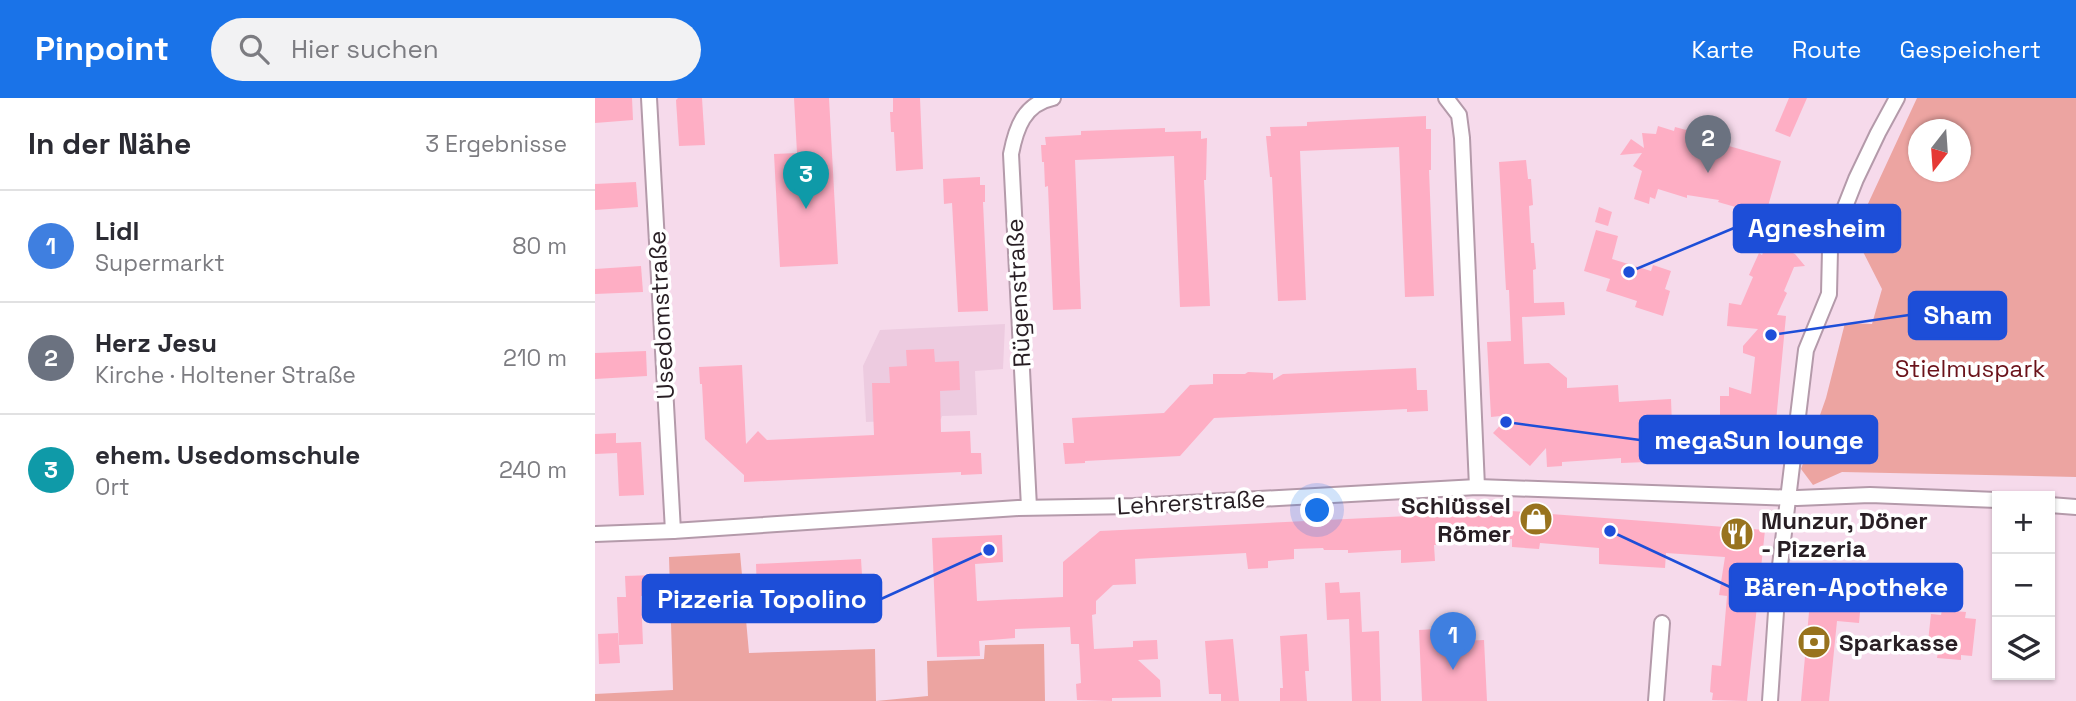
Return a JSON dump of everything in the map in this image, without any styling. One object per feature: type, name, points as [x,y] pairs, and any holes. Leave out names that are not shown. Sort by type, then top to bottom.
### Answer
[{"type":"street","name":"Usedomstraße","points":[[649,98],[673,531]]},
{"type":"street","name":"Rügenstraße","points":[[1029,507],[1011,154],[1017,127],[1025,114],[1043,100],[1053,98]]},
{"type":"street","points":[[1447,98],[1459,115],[1462,138],[1477,488]]},
{"type":"street","points":[[1770,701],[1778,582],[1806,350],[1829,293],[1830,250],[1856,179],[1898,98]]},
{"type":"street","name":"Lehrerstraße","points":[[595,534],[1029,507],[1134,506],[1477,488],[1788,498],[1870,495],[1992,500]]},
{"type":"street","points":[[2055,505],[2076,507]]},
{"type":"street","points":[[1778,582],[1840,590]]},
{"type":"street","points":[[1656,701],[1662,623]]},
{"type":"shaded area","points":[[1005,324],[1003,369],[975,371],[977,415],[866,422],[863,366],[880,330]]},
{"type":"green space","name":"Stielmuspark","points":[[1917,98],[2076,98],[2076,477],[1842,472],[1813,485],[1801,469],[1826,398],[1845,323],[1872,324],[1882,289],[1854,234]]},
{"type":"green space","points":[[740,553],[749,653],[875,649],[876,701],[595,701],[595,694],[673,690],[669,557]]},
{"type":"green space","points":[[1044,644],[1045,701],[876,701],[928,696],[927,661],[984,659],[985,645]]},
{"type":"building","points":[[595,98],[632,98],[633,120],[595,123]]},
{"type":"building","points":[[678,98],[702,98],[705,145],[679,146]]},
{"type":"building","points":[[794,98],[829,98],[838,264],[780,267],[774,154],[797,153]]},
{"type":"building","points":[[893,98],[920,98],[923,169],[896,171],[890,112],[893,112]]},
{"type":"building","points":[[1789,98],[1807,98],[1790,137],[1775,131]]},
{"type":"building","points":[[1426,116],[1426,129],[1431,129],[1429,170],[1434,296],[1405,297],[1399,147],[1300,151],[1306,300],[1278,301],[1272,177],[1266,136],[1271,136],[1270,127],[1307,126],[1307,122]]},
{"type":"building","points":[[1658,126],[1674,131],[1675,127],[1705,135],[1703,141],[1781,161],[1764,220],[1754,217],[1753,212],[1718,202],[1719,200],[1687,195],[1687,198],[1658,189],[1655,199],[1650,197],[1649,204],[1634,199],[1642,171],[1633,166],[1642,153],[1620,155],[1631,139],[1644,148],[1642,133],[1656,134]]},
{"type":"building","points":[[1165,128],[1165,132],[1201,131],[1201,139],[1207,138],[1204,180],[1210,306],[1180,307],[1174,156],[1075,160],[1081,309],[1053,310],[1048,186],[1045,187],[1041,145],[1046,145],[1045,137],[1081,135],[1081,131]]},
{"type":"building","points":[[1526,160],[1533,205],[1529,206],[1536,269],[1533,270],[1534,303],[1564,302],[1565,315],[1522,317],[1524,364],[1549,363],[1567,378],[1567,388],[1618,385],[1619,402],[1671,399],[1672,426],[1720,424],[1720,396],[1729,396],[1729,387],[1751,394],[1755,357],[1743,353],[1743,346],[1758,329],[1727,326],[1729,303],[1741,305],[1753,277],[1749,275],[1768,241],[1795,254],[1805,266],[1794,267],[1777,315],[1786,316],[1773,453],[1768,458],[1674,463],[1621,463],[1621,458],[1562,462],[1562,466],[1547,467],[1546,448],[1530,466],[1493,433],[1510,415],[1491,417],[1487,342],[1511,341],[1499,162]]},
{"type":"building","points":[[980,177],[980,185],[985,185],[983,202],[988,311],[958,312],[952,203],[944,204],[943,179]]},
{"type":"building","points":[[636,182],[638,207],[595,210],[595,184]]},
{"type":"building","points":[[1599,207],[1612,212],[1608,226],[1595,222]]},
{"type":"building","points":[[1596,230],[1618,236],[1612,259],[1651,271],[1653,265],[1671,271],[1665,289],[1670,291],[1663,316],[1635,307],[1637,301],[1606,291],[1610,279],[1584,271]]},
{"type":"building","points":[[641,266],[643,292],[595,294],[595,269]]},
{"type":"building","points":[[934,349],[935,362],[959,361],[960,390],[940,391],[941,432],[970,431],[971,453],[981,453],[982,474],[961,475],[961,472],[744,482],[744,475],[705,439],[699,367],[742,365],[746,444],[758,431],[767,440],[874,435],[872,383],[890,383],[889,367],[907,366],[906,350]]},
{"type":"building","points":[[646,351],[647,376],[595,379],[595,353]]},
{"type":"building","points":[[1416,368],[1417,390],[1427,390],[1428,411],[1407,412],[1407,409],[1214,418],[1180,456],[1065,464],[1063,443],[1074,443],[1072,418],[1164,413],[1190,385],[1213,384],[1213,374],[1273,373],[1273,380],[1283,374]]},
{"type":"building","points":[[616,433],[616,443],[641,442],[644,495],[619,496],[617,453],[595,454],[595,434]]},
{"type":"building","points":[[1511,511],[1765,530],[1747,701],[1712,700],[1713,693],[1710,692],[1712,665],[1721,666],[1727,596],[1719,595],[1725,557],[1666,553],[1665,568],[1599,564],[1599,548],[1540,543],[1539,549],[1512,547],[1512,539],[1434,545],[1435,561],[1401,563],[1401,550],[1348,553],[1348,550],[1323,548],[1294,549],[1294,559],[1268,561],[1268,568],[1248,569],[1246,553],[1135,559],[1136,584],[1113,585],[1096,601],[1096,614],[1092,615],[1094,649],[1133,647],[1133,641],[1157,640],[1158,659],[1138,660],[1160,680],[1161,697],[1112,698],[1112,701],[1077,700],[1076,684],[1081,683],[1079,644],[1071,644],[1070,627],[1015,629],[1015,638],[979,641],[980,656],[937,657],[932,538],[1002,535],[1003,562],[975,564],[977,601],[1063,597],[1063,562],[1100,531]]},
{"type":"building","points":[[861,559],[863,590],[757,595],[756,564]]},
{"type":"building","points":[[655,575],[656,596],[641,596],[643,644],[619,645],[617,597],[626,597],[625,576]]},
{"type":"building","points":[[1339,582],[1340,593],[1360,592],[1362,632],[1379,631],[1381,701],[1352,701],[1349,619],[1327,620],[1325,583]]},
{"type":"building","points":[[1815,597],[1861,601],[1859,623],[1837,621],[1829,701],[1801,701],[1810,601]]},
{"type":"building","points":[[1942,610],[1966,612],[1965,618],[1976,619],[1972,656],[1961,655],[1961,660],[1937,658],[1938,652],[1927,651],[1931,614],[1941,615]]},
{"type":"building","points":[[1436,629],[1436,642],[1484,640],[1487,701],[1422,701],[1419,630]]},
{"type":"building","points":[[618,633],[620,663],[599,664],[598,634]]},
{"type":"building","points":[[1307,634],[1307,701],[1280,701],[1280,688],[1283,688],[1280,636]]},
{"type":"building","points":[[1233,639],[1239,701],[1221,701],[1221,694],[1209,694],[1205,641]]},
{"type":"place","name":"Herz Jesu","points":[[1708,173]]},
{"type":"place","name":"ehem. Usedomschule","points":[[806,209]]},
{"type":"place","name":"Agnesheim","points":[[1629,272]]},
{"type":"place","name":"Sham","points":[[1771,335]]},
{"type":"place","name":"megaSun lounge","points":[[1506,422]]},
{"type":"place","name":"Schlüssel Römer","points":[[1536,519]]},
{"type":"place","name":"Bären-Apotheke","points":[[1610,531]]},
{"type":"place","name":"Munzur, Döner - Pizzeria","points":[[1737,534]]},
{"type":"place","name":"Pizzeria Topolino","points":[[989,550]]},
{"type":"place","name":"Sparkasse","points":[[1814,642]]},
{"type":"place","name":"Lidl","points":[[1453,670]]}]
